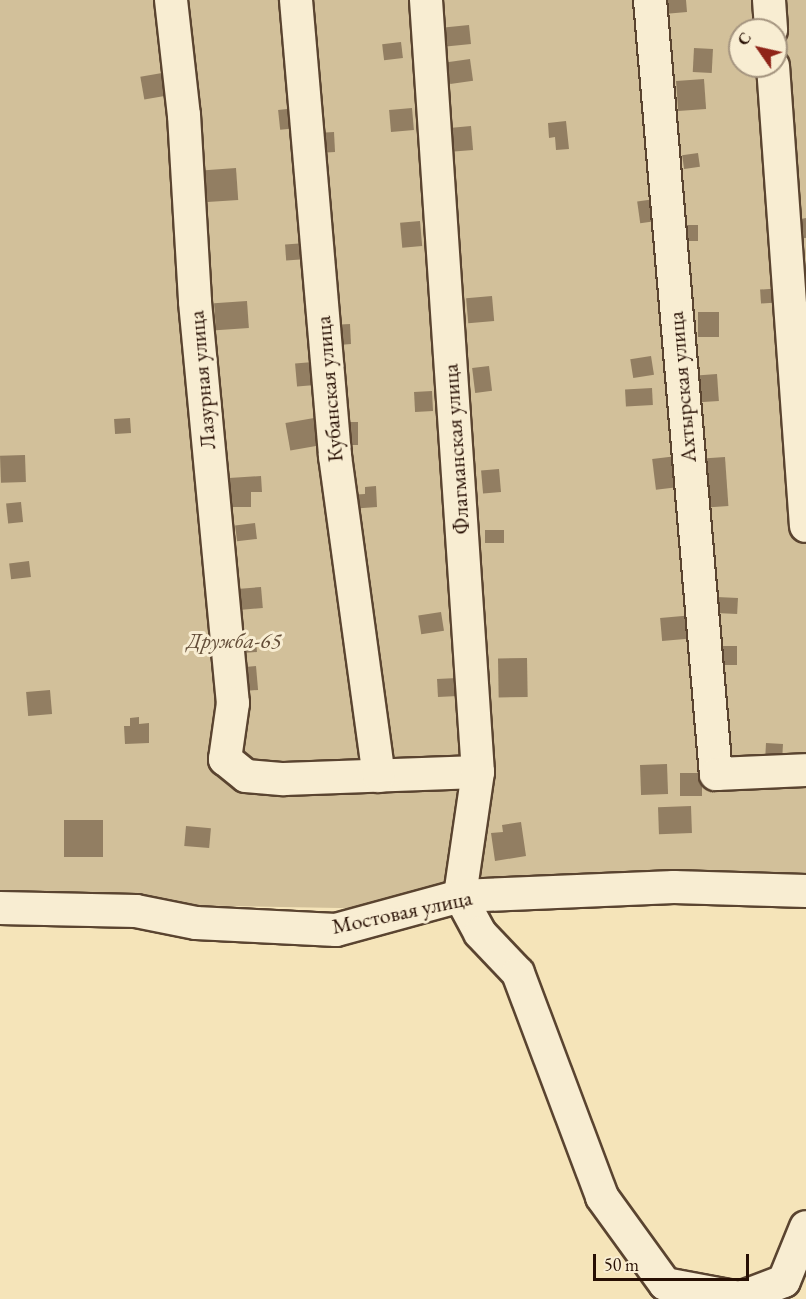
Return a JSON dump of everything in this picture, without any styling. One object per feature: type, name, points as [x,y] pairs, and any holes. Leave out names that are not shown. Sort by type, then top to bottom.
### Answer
[{"type":"lane","name":"Лазурная улица","points":[[171,0],[184,115],[195,302],[233,703],[225,759],[246,776],[380,776]]},
{"type":"lane","name":"Кубанская улица","points":[[296,0],[334,456],[380,776]]},
{"type":"lane","name":"Флагманская улица","points":[[426,0],[478,772],[460,896]]},
{"type":"lane","name":"Ахтырская улица","points":[[650,0],[716,774],[806,770]]},
{"type":"lane","points":[[768,0],[770,18]]},
{"type":"lane","points":[[774,78],[806,526]]},
{"type":"lane","points":[[380,776],[478,772]]},
{"type":"lane","name":"Мостовая улица","points":[[0,908],[136,911],[196,923],[336,930],[460,896],[674,887],[806,891]]},
{"type":"lane","points":[[460,896],[480,933],[518,974],[602,1197],[665,1284],[740,1299],[784,1281],[806,1227]]},
{"type":"green space","name":"Дружба-65","points":[[0,0],[806,0],[806,878],[453,910],[0,902]]},
{"type":"building","points":[[663,0],[686,0],[687,12],[664,14]]},
{"type":"building","points":[[469,25],[471,44],[446,47],[444,28]]},
{"type":"building","points":[[401,42],[403,58],[384,60],[382,44]]},
{"type":"building","points":[[694,48],[713,49],[712,73],[693,72]]},
{"type":"building","points":[[470,59],[473,81],[450,84],[447,62]]},
{"type":"building","points":[[162,73],[166,96],[144,99],[140,77]]},
{"type":"building","points":[[704,79],[706,109],[678,111],[676,81]]},
{"type":"building","points":[[296,108],[298,128],[280,130],[278,110]]},
{"type":"building","points":[[412,108],[414,130],[391,132],[389,110]]},
{"type":"building","points":[[566,121],[569,149],[556,150],[555,137],[549,138],[548,123]]},
{"type":"building","points":[[471,126],[473,150],[454,152],[452,128]]},
{"type":"building","points":[[334,132],[335,152],[322,153],[321,133]]},
{"type":"building","points":[[698,153],[700,167],[684,169],[682,155]]},
{"type":"building","points":[[236,168],[238,200],[207,202],[205,170]]},
{"type":"building","points":[[655,199],[658,221],[640,223],[637,202]]},
{"type":"building","points":[[806,218],[806,238],[804,238],[801,219]]},
{"type":"building","points":[[420,221],[422,246],[402,248],[400,223]]},
{"type":"building","points":[[685,225],[698,225],[698,241],[685,241]]},
{"type":"building","points":[[306,243],[307,259],[286,260],[285,244]]},
{"type":"building","points":[[783,288],[784,302],[761,304],[760,290]]},
{"type":"building","points":[[492,296],[494,321],[468,323],[466,298]]},
{"type":"building","points":[[247,301],[249,328],[216,330],[214,303]]},
{"type":"building","points":[[698,312],[719,312],[719,337],[698,337]]},
{"type":"building","points":[[350,324],[351,344],[339,345],[330,325]]},
{"type":"building","points":[[651,356],[654,375],[633,378],[630,359]]},
{"type":"building","points":[[313,362],[315,385],[297,386],[295,364]]},
{"type":"building","points":[[489,366],[492,391],[475,393],[472,368]]},
{"type":"building","points":[[717,374],[719,401],[695,403],[693,376]]},
{"type":"building","points":[[652,388],[653,405],[626,406],[625,389]]},
{"type":"building","points":[[432,391],[433,411],[415,412],[414,392]]},
{"type":"building","points":[[130,418],[131,433],[115,434],[114,419]]},
{"type":"building","points":[[314,418],[319,446],[290,451],[285,423]]},
{"type":"building","points":[[339,422],[358,422],[358,445],[339,445]]},
{"type":"building","points":[[25,455],[26,482],[1,483],[0,456]]},
{"type":"building","points":[[677,456],[681,487],[656,490],[652,459]]},
{"type":"building","points":[[725,457],[728,506],[706,507],[703,459]]},
{"type":"building","points":[[499,469],[501,492],[483,493],[481,471]]},
{"type":"building","points":[[261,476],[262,492],[251,492],[251,507],[230,507],[229,478]]},
{"type":"building","points":[[376,486],[377,507],[349,509],[348,495],[365,494],[365,487]]},
{"type":"building","points":[[21,502],[23,522],[8,523],[6,504]]},
{"type":"building","points":[[255,523],[257,539],[237,541],[235,525]]},
{"type":"building","points":[[485,530],[504,530],[504,543],[485,543]]},
{"type":"building","points":[[29,561],[31,577],[11,579],[9,563]]},
{"type":"building","points":[[261,587],[263,608],[236,610],[234,589]]},
{"type":"building","points":[[717,597],[738,598],[737,614],[716,613]]},
{"type":"building","points":[[441,612],[444,631],[421,634],[418,616]]},
{"type":"building","points":[[694,615],[696,638],[662,641],[660,618]]},
{"type":"building","points":[[256,638],[257,652],[239,653],[238,639]]},
{"type":"building","points":[[720,646],[737,646],[737,665],[720,665]]},
{"type":"building","points":[[527,658],[528,697],[499,698],[498,659]]},
{"type":"building","points":[[256,666],[258,690],[242,691],[240,667]]},
{"type":"building","points":[[457,678],[458,696],[438,697],[437,679]]},
{"type":"building","points":[[50,690],[52,714],[28,716],[26,692]]},
{"type":"building","points":[[139,717],[139,724],[149,723],[149,743],[125,744],[124,726],[130,726],[130,718]]},
{"type":"building","points":[[766,743],[783,744],[782,762],[765,761]]},
{"type":"building","points":[[667,764],[668,794],[641,795],[640,765]]},
{"type":"building","points":[[680,773],[702,773],[702,796],[680,796]]},
{"type":"building","points":[[691,806],[692,833],[659,834],[658,807]]},
{"type":"building","points":[[64,820],[103,820],[103,857],[64,857]]},
{"type":"building","points":[[521,822],[526,856],[495,861],[491,833],[503,832],[502,825]]},
{"type":"building","points":[[186,826],[211,828],[209,848],[184,846]]}]
